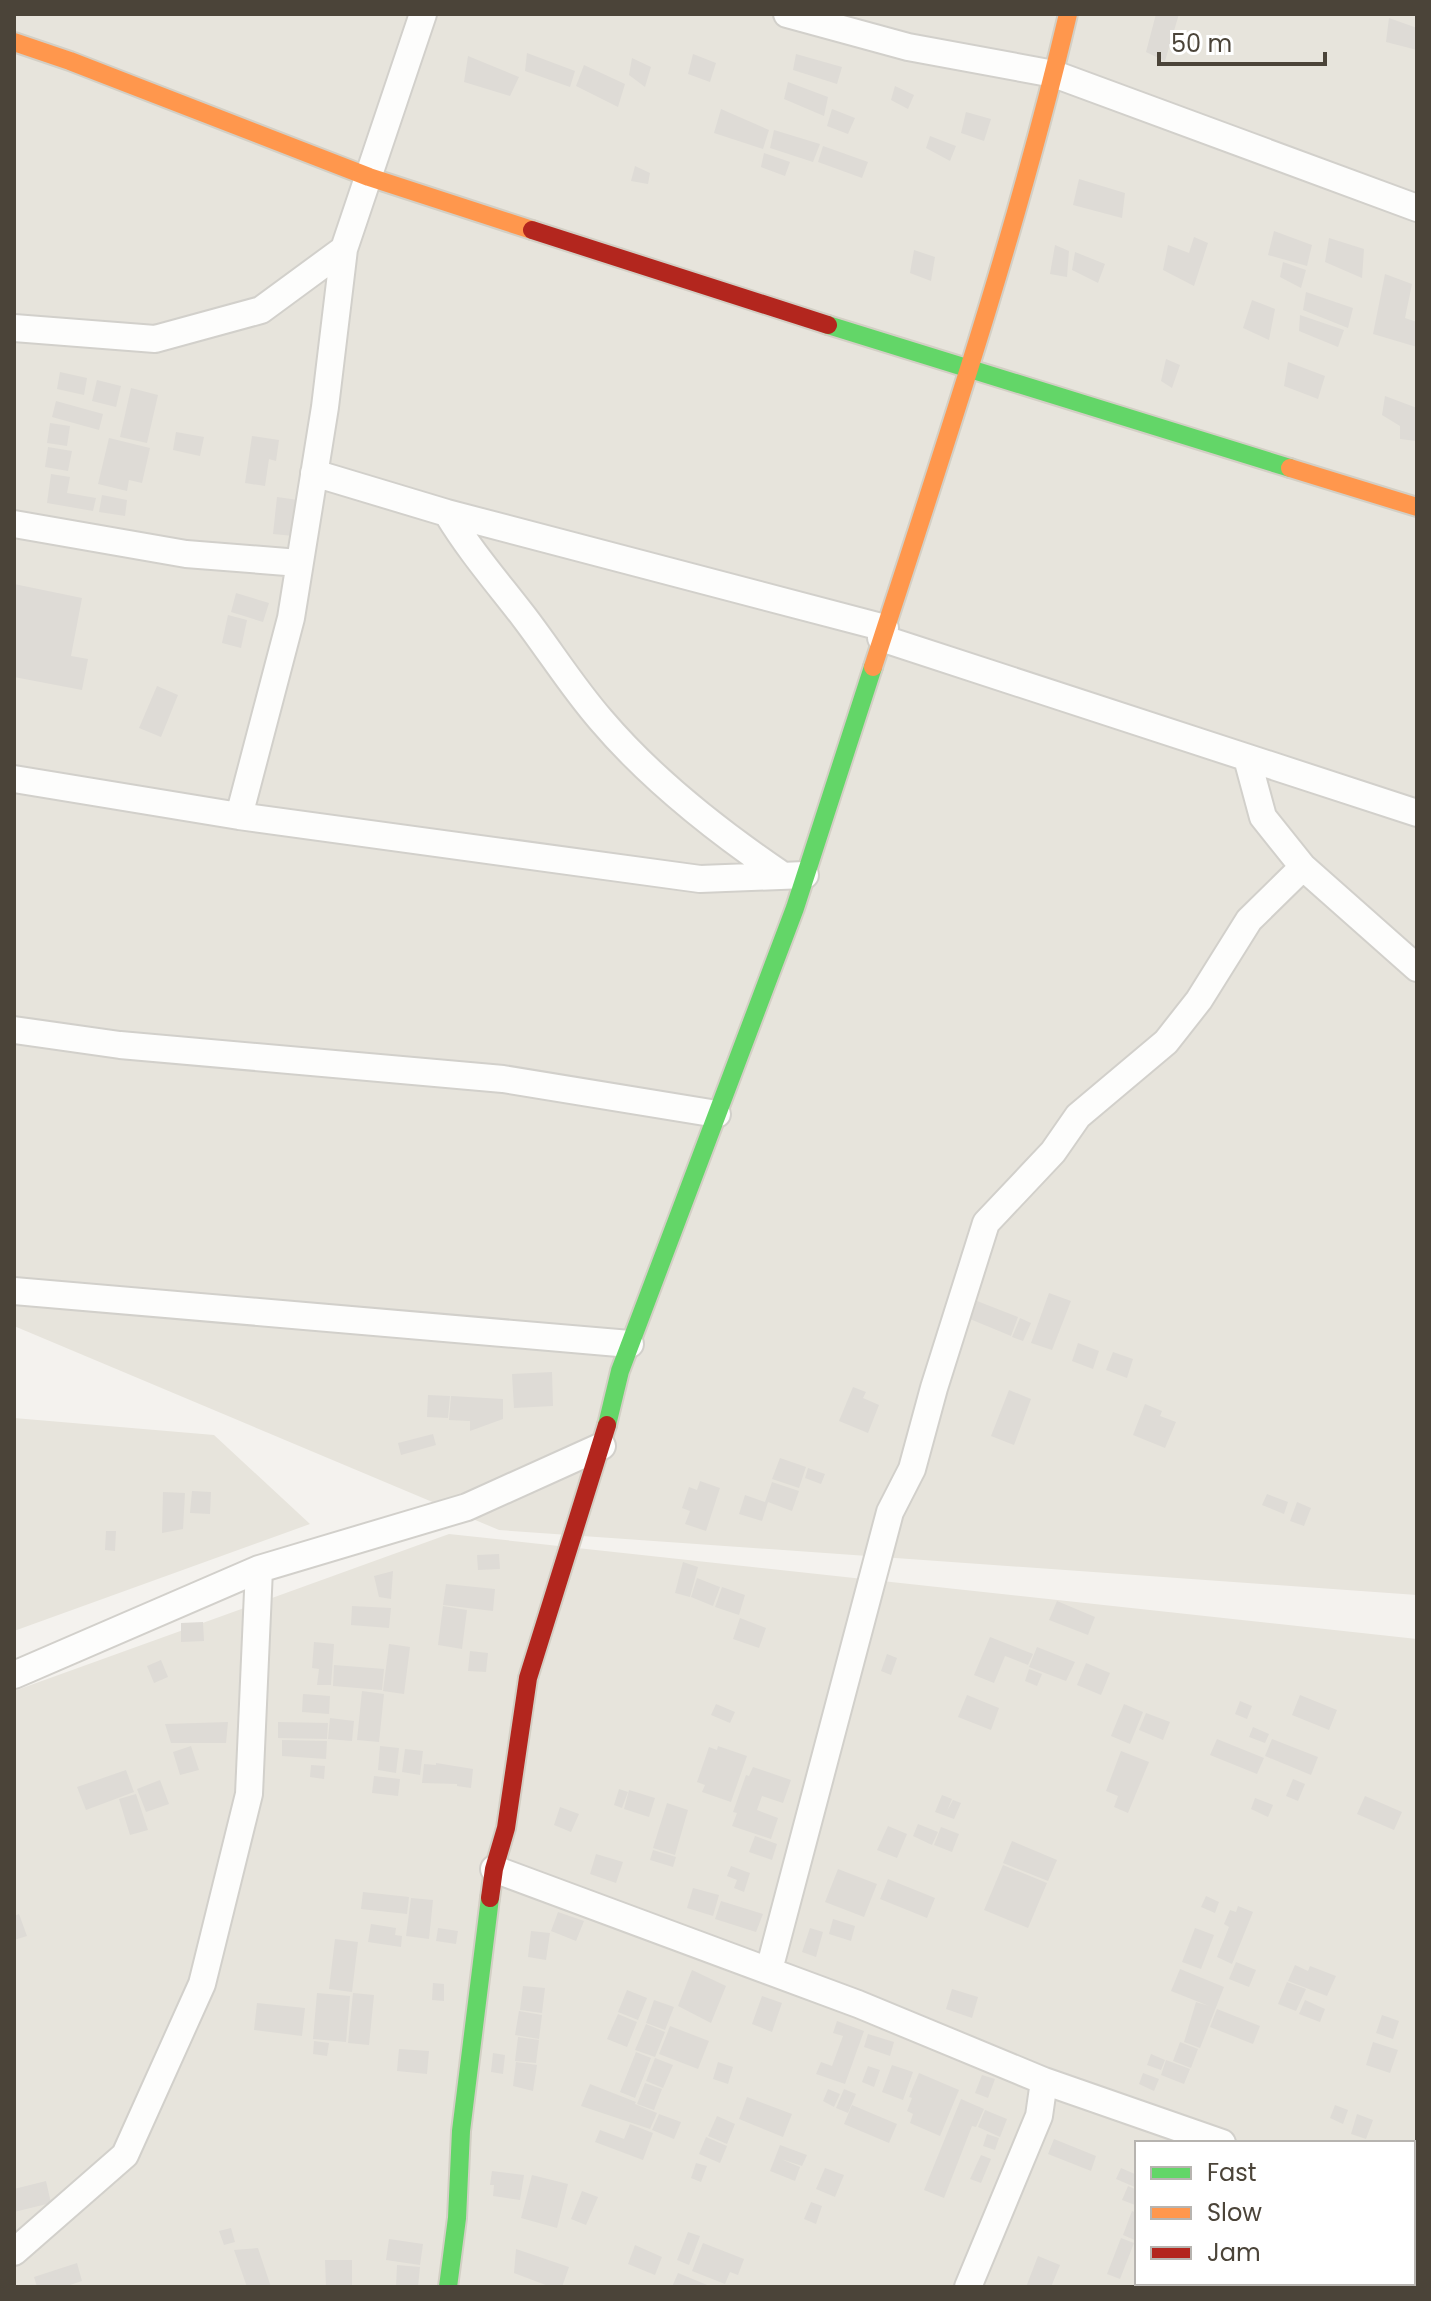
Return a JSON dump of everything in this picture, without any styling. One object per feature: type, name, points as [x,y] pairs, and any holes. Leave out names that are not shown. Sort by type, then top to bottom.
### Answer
[{"type":"street","points":[[239,816],[291,618],[344,249],[423,14]]},
{"type":"street","points":[[787,14],[908,47],[1054,74],[1417,208]]},
{"type":"street","points":[[448,2287],[457,2218],[461,2131],[494,1869],[506,1828],[528,1678],[602,1446],[620,1371],[717,1114],[794,875],[883,633],[969,371],[1054,74],[1068,14]]},
{"type":"street","points":[[14,42],[369,177],[969,371],[1417,507]]},
{"type":"street","points":[[14,328],[155,339],[261,310],[344,249]]},
{"type":"street","points":[[314,473],[447,513],[883,633],[1417,813]]},
{"type":"street","points":[[447,513],[471,552],[523,615],[601,720],[650,771],[705,819],[794,875]]},
{"type":"street","points":[[14,524],[186,554],[299,563]]},
{"type":"street","points":[[1247,758],[1263,817],[1303,867],[1417,968]]},
{"type":"street","points":[[14,779],[239,816],[700,879],[794,875]]},
{"type":"street","points":[[769,1970],[890,1512],[912,1469],[986,1223],[1053,1152],[1078,1116],[1166,1042],[1199,1000],[1249,920],[1303,867]]},
{"type":"street","points":[[14,1030],[120,1045],[503,1079],[717,1114]]},
{"type":"street","points":[[14,1291],[630,1344]]},
{"type":"street","points":[[14,1675],[259,1569],[467,1507],[602,1446]]},
{"type":"street","points":[[14,2252],[125,2155],[202,1984],[249,1794],[259,1569]]},
{"type":"street","points":[[494,1869],[769,1970],[1044,2081],[1216,2141]]},
{"type":"street","points":[[968,2287],[1039,2116],[1044,2081]]},
{"type":"shaded area","points":[[14,14],[1417,14],[1417,1595],[499,1530],[14,1326]]},
{"type":"shaded area","points":[[14,1418],[214,1435],[310,1524],[14,1631]]},
{"type":"shaded area","points":[[449,1534],[1417,1639],[1417,2287],[14,2287],[14,1691]]},
{"type":"building","points":[[1156,14],[1179,14],[1165,61],[1146,52]]},
{"type":"building","points":[[1389,18],[1417,28],[1417,50],[1386,42]]},
{"type":"building","points":[[527,53],[575,71],[570,87],[525,71]]},
{"type":"building","points":[[693,54],[716,63],[710,82],[688,74]]},
{"type":"building","points":[[796,54],[842,67],[837,84],[793,70]]},
{"type":"building","points":[[468,56],[519,77],[510,96],[464,82]]},
{"type":"building","points":[[632,58],[651,67],[645,87],[629,75]]},
{"type":"building","points":[[584,65],[625,84],[618,107],[576,86]]},
{"type":"building","points":[[788,82],[828,97],[824,116],[784,99]]},
{"type":"building","points":[[895,86],[914,95],[908,109],[891,100]]},
{"type":"building","points":[[721,109],[769,130],[763,149],[714,133]]},
{"type":"building","points":[[832,109],[855,118],[848,134],[827,126]]},
{"type":"building","points":[[966,112],[991,119],[984,141],[961,133]]},
{"type":"building","points":[[774,130],[820,144],[813,162],[770,148]]},
{"type":"building","points":[[930,136],[956,146],[950,161],[926,148]]},
{"type":"building","points":[[823,146],[868,162],[862,178],[818,162]]},
{"type":"building","points":[[764,153],[790,162],[785,176],[761,167]]},
{"type":"building","points":[[635,166],[650,173],[648,184],[631,181]]},
{"type":"building","points":[[1079,179],[1125,193],[1122,218],[1073,205]]},
{"type":"building","points":[[1274,231],[1312,245],[1307,266],[1268,255]]},
{"type":"building","points":[[1194,237],[1208,243],[1194,286],[1163,270],[1168,245],[1189,253]]},
{"type":"building","points":[[1329,238],[1364,249],[1362,278],[1325,262]]},
{"type":"building","points":[[1055,245],[1069,251],[1067,277],[1050,274]]},
{"type":"building","points":[[914,250],[935,257],[931,281],[910,273]]},
{"type":"building","points":[[1075,252],[1105,264],[1098,283],[1072,270]]},
{"type":"building","points":[[1283,262],[1306,270],[1301,288],[1280,277]]},
{"type":"building","points":[[1385,274],[1412,284],[1405,318],[1417,322],[1417,347],[1373,334]]},
{"type":"building","points":[[1306,292],[1353,308],[1348,328],[1303,310]]},
{"type":"building","points":[[1252,300],[1275,309],[1269,340],[1243,328]]},
{"type":"building","points":[[1300,315],[1344,330],[1338,347],[1299,331]]},
{"type":"building","points":[[1166,359],[1180,365],[1172,388],[1161,381]]},
{"type":"building","points":[[1288,362],[1325,376],[1318,399],[1284,386]]},
{"type":"building","points":[[60,372],[87,378],[84,395],[57,389]]},
{"type":"building","points":[[97,380],[121,386],[116,407],[92,401]]},
{"type":"building","points":[[131,388],[158,395],[147,443],[120,437]]},
{"type":"building","points":[[1385,396],[1417,408],[1416,441],[1400,439],[1400,426],[1382,415]]},
{"type":"building","points":[[56,401],[103,414],[99,430],[52,417]]},
{"type":"building","points":[[50,423],[70,426],[67,446],[47,443]]},
{"type":"building","points":[[176,432],[204,437],[200,456],[173,450]]},
{"type":"building","points":[[252,436],[279,440],[276,461],[269,459],[265,486],[245,483]]},
{"type":"building","points":[[109,438],[150,448],[142,483],[129,480],[127,491],[98,484]]},
{"type":"building","points":[[48,447],[72,451],[68,471],[45,467]]},
{"type":"building","points":[[51,474],[70,477],[67,493],[96,498],[93,511],[47,503]]},
{"type":"building","points":[[102,495],[127,500],[125,516],[99,512]]},
{"type":"building","points":[[277,497],[298,500],[294,536],[273,534]]},
{"type":"building","points":[[14,584],[82,598],[71,656],[88,659],[82,690],[14,677]]},
{"type":"building","points":[[236,593],[269,603],[263,622],[231,612]]},
{"type":"building","points":[[228,615],[247,620],[241,648],[222,643]]},
{"type":"building","points":[[157,686],[178,695],[161,737],[139,728]]},
{"type":"building","points":[[1049,1293],[1071,1301],[1052,1350],[1031,1343]]},
{"type":"building","points":[[977,1301],[1018,1317],[1011,1336],[970,1319]]},
{"type":"building","points":[[1020,1318],[1031,1323],[1023,1341],[1012,1337]]},
{"type":"building","points":[[1078,1343],[1099,1351],[1093,1369],[1072,1361]]},
{"type":"building","points":[[1113,1352],[1133,1359],[1127,1378],[1106,1370]]},
{"type":"building","points":[[552,1372],[553,1406],[514,1408],[512,1374]]},
{"type":"building","points":[[853,1387],[866,1392],[863,1398],[879,1405],[868,1433],[839,1421]]},
{"type":"building","points":[[1009,1390],[1031,1399],[1014,1445],[991,1436]]},
{"type":"building","points":[[428,1395],[450,1396],[448,1418],[427,1417]]},
{"type":"building","points":[[451,1396],[503,1399],[503,1419],[470,1431],[470,1421],[449,1420]]},
{"type":"building","points":[[1145,1404],[1162,1411],[1160,1416],[1176,1422],[1165,1448],[1133,1435]]},
{"type":"building","points":[[433,1434],[436,1445],[401,1455],[398,1443]]},
{"type":"building","points":[[780,1458],[806,1467],[799,1488],[772,1479]]},
{"type":"building","points":[[808,1468],[825,1474],[821,1484],[805,1478]]},
{"type":"building","points":[[700,1481],[720,1488],[706,1531],[685,1524],[690,1511],[682,1508],[689,1487],[697,1490]]},
{"type":"building","points":[[772,1482],[799,1491],[792,1511],[768,1502],[762,1521],[739,1514],[745,1495],[765,1502]]},
{"type":"building","points":[[192,1491],[211,1492],[210,1514],[190,1513]]},
{"type":"building","points":[[163,1492],[185,1493],[183,1529],[162,1533]]},
{"type":"building","points":[[1267,1494],[1288,1502],[1284,1514],[1262,1505]]},
{"type":"building","points":[[1297,1502],[1311,1508],[1304,1526],[1290,1521]]},
{"type":"building","points":[[106,1531],[116,1531],[115,1551],[105,1550]]},
{"type":"building","points":[[499,1554],[500,1569],[478,1570],[477,1555]]},
{"type":"building","points":[[683,1562],[698,1567],[690,1597],[675,1593]]},
{"type":"building","points":[[393,1571],[391,1599],[379,1597],[374,1576]]},
{"type":"building","points":[[697,1578],[720,1587],[713,1606],[691,1597]]},
{"type":"building","points":[[446,1584],[495,1589],[493,1611],[443,1605]]},
{"type":"building","points":[[722,1587],[745,1595],[739,1615],[715,1607]]},
{"type":"building","points":[[1057,1601],[1095,1617],[1088,1635],[1049,1620]]},
{"type":"building","points":[[352,1606],[391,1608],[389,1628],[351,1625]]},
{"type":"building","points":[[443,1606],[467,1610],[462,1649],[438,1645]]},
{"type":"building","points":[[740,1618],[766,1628],[759,1648],[733,1639]]},
{"type":"building","points":[[203,1622],[204,1641],[181,1642],[181,1623]]},
{"type":"building","points":[[990,1637],[1033,1654],[1028,1665],[1005,1656],[994,1683],[974,1675]]},
{"type":"building","points":[[314,1642],[334,1644],[331,1685],[317,1685],[319,1669],[312,1668]]},
{"type":"building","points":[[389,1644],[410,1647],[404,1694],[383,1691]]},
{"type":"building","points":[[1037,1647],[1075,1662],[1066,1681],[1029,1667]]},
{"type":"building","points":[[470,1651],[488,1653],[486,1672],[468,1671]]},
{"type":"building","points":[[887,1654],[897,1658],[891,1675],[881,1671]]},
{"type":"building","points":[[161,1660],[168,1677],[154,1683],[147,1666]]},
{"type":"building","points":[[1086,1663],[1110,1673],[1101,1695],[1077,1685]]},
{"type":"building","points":[[334,1665],[384,1669],[382,1690],[333,1686]]},
{"type":"building","points":[[1029,1669],[1042,1674],[1037,1686],[1025,1681]]},
{"type":"building","points":[[362,1691],[384,1694],[379,1742],[357,1740]]},
{"type":"building","points":[[303,1694],[330,1696],[329,1714],[302,1712]]},
{"type":"building","points":[[967,1695],[999,1708],[991,1730],[958,1717]]},
{"type":"building","points":[[1300,1695],[1337,1710],[1329,1730],[1292,1715]]},
{"type":"building","points":[[1240,1701],[1252,1706],[1247,1719],[1235,1714]]},
{"type":"building","points":[[716,1704],[735,1712],[730,1723],[711,1715]]},
{"type":"building","points":[[1124,1704],[1143,1712],[1130,1744],[1111,1736]]},
{"type":"building","points":[[1146,1713],[1170,1722],[1163,1740],[1139,1730]]},
{"type":"building","points":[[330,1718],[354,1721],[352,1741],[328,1739]]},
{"type":"building","points":[[228,1722],[226,1743],[171,1743],[165,1724]]},
{"type":"building","points":[[278,1722],[328,1723],[327,1739],[278,1738]]},
{"type":"building","points":[[1253,1727],[1269,1734],[1265,1743],[1249,1737]]},
{"type":"building","points":[[1217,1739],[1264,1758],[1257,1774],[1210,1755]]},
{"type":"building","points":[[1272,1739],[1318,1757],[1311,1775],[1265,1756]]},
{"type":"building","points":[[282,1740],[327,1741],[326,1759],[282,1756]]},
{"type":"building","points":[[191,1746],[199,1770],[180,1775],[173,1752]]},
{"type":"building","points":[[380,1746],[399,1748],[396,1773],[378,1770]]},
{"type":"building","points":[[718,1746],[747,1756],[731,1802],[702,1792],[705,1785],[697,1782],[709,1747],[717,1750]]},
{"type":"building","points":[[405,1749],[423,1751],[420,1775],[402,1772]]},
{"type":"building","points":[[1121,1751],[1149,1762],[1128,1813],[1114,1807],[1118,1796],[1106,1791]]},
{"type":"building","points":[[424,1764],[473,1769],[471,1788],[457,1784],[422,1783]]},
{"type":"building","points":[[311,1765],[325,1766],[324,1779],[310,1777]]},
{"type":"building","points":[[753,1767],[791,1780],[783,1803],[762,1796],[757,1810],[778,1818],[771,1839],[732,1826],[737,1813],[733,1812],[746,1775],[749,1776]]},
{"type":"building","points":[[126,1770],[134,1792],[86,1810],[77,1787]]},
{"type":"building","points":[[374,1776],[400,1779],[398,1796],[372,1793]]},
{"type":"building","points":[[1293,1779],[1305,1784],[1298,1801],[1286,1796]]},
{"type":"building","points":[[160,1780],[169,1804],[146,1812],[137,1789]]},
{"type":"building","points":[[619,1789],[628,1792],[622,1808],[614,1805]]},
{"type":"building","points":[[629,1790],[655,1798],[649,1817],[624,1809]]},
{"type":"building","points":[[136,1794],[148,1830],[130,1835],[119,1799]]},
{"type":"building","points":[[942,1795],[952,1799],[947,1811],[953,1800],[961,1803],[954,1819],[935,1812]]},
{"type":"building","points":[[1365,1796],[1402,1812],[1394,1830],[1357,1814]]},
{"type":"building","points":[[1255,1798],[1273,1805],[1268,1817],[1251,1809]]},
{"type":"building","points":[[667,1803],[688,1810],[675,1855],[653,1848]]},
{"type":"building","points":[[560,1807],[579,1814],[571,1832],[554,1825]]},
{"type":"building","points":[[918,1824],[938,1832],[932,1845],[913,1836]]},
{"type":"building","points":[[888,1826],[907,1834],[897,1858],[877,1850]]},
{"type":"building","points":[[941,1827],[959,1834],[952,1852],[934,1845]]},
{"type":"building","points":[[755,1836],[777,1844],[772,1860],[749,1852]]},
{"type":"building","points":[[1012,1841],[1057,1860],[1048,1881],[1003,1863]]},
{"type":"building","points":[[653,1850],[676,1857],[673,1867],[650,1860]]},
{"type":"building","points":[[596,1854],[623,1862],[616,1883],[590,1874]]},
{"type":"building","points":[[1003,1865],[1047,1883],[1028,1928],[984,1910]]},
{"type":"building","points":[[731,1866],[750,1873],[744,1892],[734,1888],[737,1880],[727,1876]]},
{"type":"building","points":[[838,1869],[877,1884],[864,1917],[825,1902]]},
{"type":"building","points":[[888,1879],[935,1898],[927,1918],[880,1899]]},
{"type":"building","points":[[693,1888],[719,1895],[713,1916],[687,1908]]},
{"type":"building","points":[[363,1892],[409,1897],[407,1914],[361,1909]]},
{"type":"building","points":[[1206,1896],[1219,1902],[1215,1913],[1201,1907]]},
{"type":"building","points":[[411,1898],[433,1900],[429,1939],[406,1936]]},
{"type":"building","points":[[721,1901],[763,1914],[756,1932],[715,1919]]},
{"type":"building","points":[[1238,1906],[1253,1912],[1232,1964],[1217,1957],[1229,1927],[1224,1924],[1230,1910],[1236,1912]]},
{"type":"building","points":[[558,1912],[584,1921],[576,1941],[551,1931]]},
{"type":"building","points":[[19,1914],[27,1936],[14,1940],[14,1916]]},
{"type":"building","points":[[833,1919],[855,1926],[851,1941],[829,1934]]},
{"type":"building","points":[[371,1924],[396,1928],[395,1935],[402,1936],[401,1947],[368,1942]]},
{"type":"building","points":[[438,1928],[458,1931],[456,1944],[436,1941]]},
{"type":"building","points":[[810,1928],[823,1932],[816,1957],[802,1952]]},
{"type":"building","points":[[1195,1928],[1214,1935],[1201,1969],[1182,1962]]},
{"type":"building","points":[[531,1931],[550,1933],[546,1960],[528,1957]]},
{"type":"building","points":[[335,1939],[358,1942],[352,1992],[329,1989]]},
{"type":"building","points":[[1236,1962],[1256,1970],[1249,1987],[1229,1979]]},
{"type":"building","points":[[1295,1965],[1308,1971],[1310,1966],[1336,1976],[1327,1996],[1288,1981]]},
{"type":"building","points":[[1180,1969],[1224,1987],[1200,2048],[1184,2042],[1196,2002],[1209,2006],[1171,1991]]},
{"type":"building","points":[[692,1970],[726,1986],[711,2023],[678,2006]]},
{"type":"building","points":[[1287,1982],[1306,1989],[1296,2011],[1278,2004]]},
{"type":"building","points":[[433,1983],[444,1984],[444,2001],[432,2000]]},
{"type":"building","points":[[523,1986],[545,1988],[542,2013],[520,2010]]},
{"type":"building","points":[[952,1989],[978,1997],[972,2018],[946,2009]]},
{"type":"building","points":[[627,1990],[647,1998],[638,2020],[618,2012]]},
{"type":"building","points":[[317,1993],[350,1996],[346,2042],[313,2039]]},
{"type":"building","points":[[353,1993],[374,1995],[369,2045],[348,2043]]},
{"type":"building","points":[[762,1996],[782,2003],[772,2032],[752,2024]]},
{"type":"building","points":[[654,2000],[674,2007],[665,2030],[646,2023]]},
{"type":"building","points":[[1305,2000],[1325,2009],[1320,2022],[1299,2014]]},
{"type":"building","points":[[257,2003],[305,2008],[302,2036],[254,2030]]},
{"type":"building","points":[[1217,2009],[1260,2026],[1253,2044],[1210,2027]]},
{"type":"building","points":[[519,2011],[542,2015],[539,2039],[515,2035]]},
{"type":"building","points":[[618,2014],[637,2022],[627,2047],[607,2039]]},
{"type":"building","points":[[1382,2015],[1399,2021],[1393,2039],[1376,2033]]},
{"type":"building","points":[[837,2021],[864,2031],[845,2084],[816,2074],[821,2062],[832,2066],[843,2036],[833,2033]]},
{"type":"building","points":[[646,2024],[665,2032],[655,2057],[635,2050]]},
{"type":"building","points":[[670,2026],[709,2041],[698,2069],[659,2054]]},
{"type":"building","points":[[868,2034],[894,2042],[890,2056],[864,2047]]},
{"type":"building","points":[[518,2037],[539,2040],[536,2063],[515,2061]]},
{"type":"building","points":[[314,2041],[329,2043],[327,2056],[313,2054]]},
{"type":"building","points":[[1180,2042],[1198,2049],[1191,2068],[1173,2061]]},
{"type":"building","points":[[1373,2042],[1398,2050],[1390,2073],[1366,2065]]},
{"type":"building","points":[[399,2049],[429,2051],[427,2074],[397,2071]]},
{"type":"building","points":[[636,2052],[651,2058],[635,2098],[620,2092]]},
{"type":"building","points":[[493,2053],[505,2055],[503,2074],[491,2072]]},
{"type":"building","points":[[1151,2054],[1165,2060],[1161,2070],[1147,2065]]},
{"type":"building","points":[[655,2058],[673,2065],[663,2088],[646,2081]]},
{"type":"building","points":[[1166,2060],[1190,2069],[1184,2084],[1161,2075]]},
{"type":"building","points":[[516,2062],[537,2065],[533,2091],[513,2086]]},
{"type":"building","points":[[718,2062],[733,2067],[728,2084],[713,2079]]},
{"type":"building","points":[[892,2065],[913,2072],[903,2100],[882,2092]]},
{"type":"building","points":[[868,2066],[880,2070],[874,2087],[862,2082]]},
{"type":"building","points":[[919,2073],[959,2090],[940,2136],[910,2123],[913,2114],[907,2111],[912,2098],[909,2097]]},
{"type":"building","points":[[1143,2073],[1159,2079],[1154,2091],[1139,2084]]},
{"type":"building","points":[[982,2075],[995,2079],[988,2098],[975,2093]]},
{"type":"building","points":[[645,2083],[662,2089],[654,2110],[637,2104]]},
{"type":"building","points":[[590,2084],[657,2113],[650,2129],[581,2106]]},
{"type":"building","points":[[828,2089],[840,2094],[834,2107],[823,2101]]},
{"type":"building","points":[[844,2089],[856,2094],[848,2113],[836,2108]]},
{"type":"building","points":[[747,2097],[792,2114],[783,2137],[739,2119]]},
{"type":"building","points":[[961,2099],[984,2109],[976,2127],[972,2126],[944,2198],[924,2190]]},
{"type":"building","points":[[852,2105],[897,2124],[889,2143],[844,2124]]},
{"type":"building","points":[[1335,2105],[1348,2110],[1343,2124],[1330,2118]]},
{"type":"building","points":[[985,2110],[1007,2119],[1000,2137],[978,2127]]},
{"type":"building","points":[[659,2114],[681,2122],[674,2139],[652,2130]]},
{"type":"building","points":[[1357,2114],[1373,2120],[1366,2139],[1351,2134]]},
{"type":"building","points":[[717,2116],[735,2124],[727,2144],[708,2136]]},
{"type":"building","points":[[630,2124],[653,2133],[643,2160],[595,2142],[600,2130],[624,2139]]},
{"type":"building","points":[[987,2134],[999,2138],[995,2150],[983,2146]]},
{"type":"building","points":[[706,2137],[727,2146],[720,2163],[699,2154]]},
{"type":"building","points":[[1054,2139],[1096,2156],[1091,2171],[1048,2154]]},
{"type":"building","points":[[780,2145],[807,2155],[802,2166],[781,2159],[800,2167],[795,2181],[770,2171]]},
{"type":"building","points":[[981,2155],[991,2159],[981,2183],[970,2179]]},
{"type":"building","points":[[696,2163],[707,2166],[701,2182],[691,2178]]},
{"type":"building","points":[[825,2168],[844,2175],[835,2197],[816,2189]]},
{"type":"building","points":[[1121,2168],[1135,2174],[1135,2187],[1116,2179]]},
{"type":"building","points":[[492,2171],[524,2175],[520,2200],[493,2196],[494,2185],[490,2185]]},
{"type":"building","points":[[532,2175],[568,2184],[557,2228],[521,2218]]},
{"type":"building","points":[[46,2181],[51,2203],[14,2212],[14,2189]]},
{"type":"building","points":[[1128,2186],[1135,2189],[1135,2205],[1122,2200]]},
{"type":"building","points":[[582,2191],[598,2197],[586,2225],[571,2219]]},
{"type":"building","points":[[811,2202],[822,2206],[816,2224],[804,2219]]},
{"type":"building","points":[[1132,2211],[1135,2212],[1135,2240],[1123,2235]]},
{"type":"building","points":[[231,2228],[235,2242],[224,2245],[219,2231]]},
{"type":"building","points":[[688,2232],[700,2236],[689,2265],[677,2260]]},
{"type":"building","points":[[1121,2238],[1134,2243],[1120,2279],[1107,2274]]},
{"type":"building","points":[[389,2239],[423,2244],[420,2265],[386,2260]]},
{"type":"building","points":[[703,2243],[744,2259],[738,2275],[730,2272],[725,2284],[692,2271]]},
{"type":"building","points":[[635,2245],[662,2257],[655,2275],[628,2264]]},
{"type":"building","points":[[258,2248],[271,2287],[247,2287],[234,2250]]},
{"type":"building","points":[[516,2249],[569,2267],[562,2287],[551,2287],[514,2273]]},
{"type":"building","points":[[1038,2256],[1060,2265],[1051,2287],[1026,2287]]},
{"type":"building","points":[[325,2260],[352,2260],[352,2287],[326,2287]]},
{"type":"building","points":[[77,2263],[82,2281],[64,2287],[37,2287],[34,2277]]},
{"type":"building","points":[[397,2265],[420,2267],[418,2287],[396,2287]]},
{"type":"building","points":[[678,2273],[712,2287],[672,2287]]},
{"type":"traffic: fast","points":[[828,325],[1290,468]]},
{"type":"traffic: fast","points":[[607,1425],[620,1371],[795,908],[873,667]]},
{"type":"traffic: fast","points":[[448,2287],[457,2218],[461,2131],[490,1898]]},
{"type":"traffic: slow","points":[[873,667],[1002,261],[1068,14]]},
{"type":"traffic: slow","points":[[14,42],[369,177],[532,230]]},
{"type":"traffic: slow","points":[[1290,468],[1417,507]]},
{"type":"traffic: jam","points":[[532,230],[828,325]]},
{"type":"traffic: jam","points":[[490,1898],[494,1869],[506,1828],[528,1678],[607,1425]]}]
